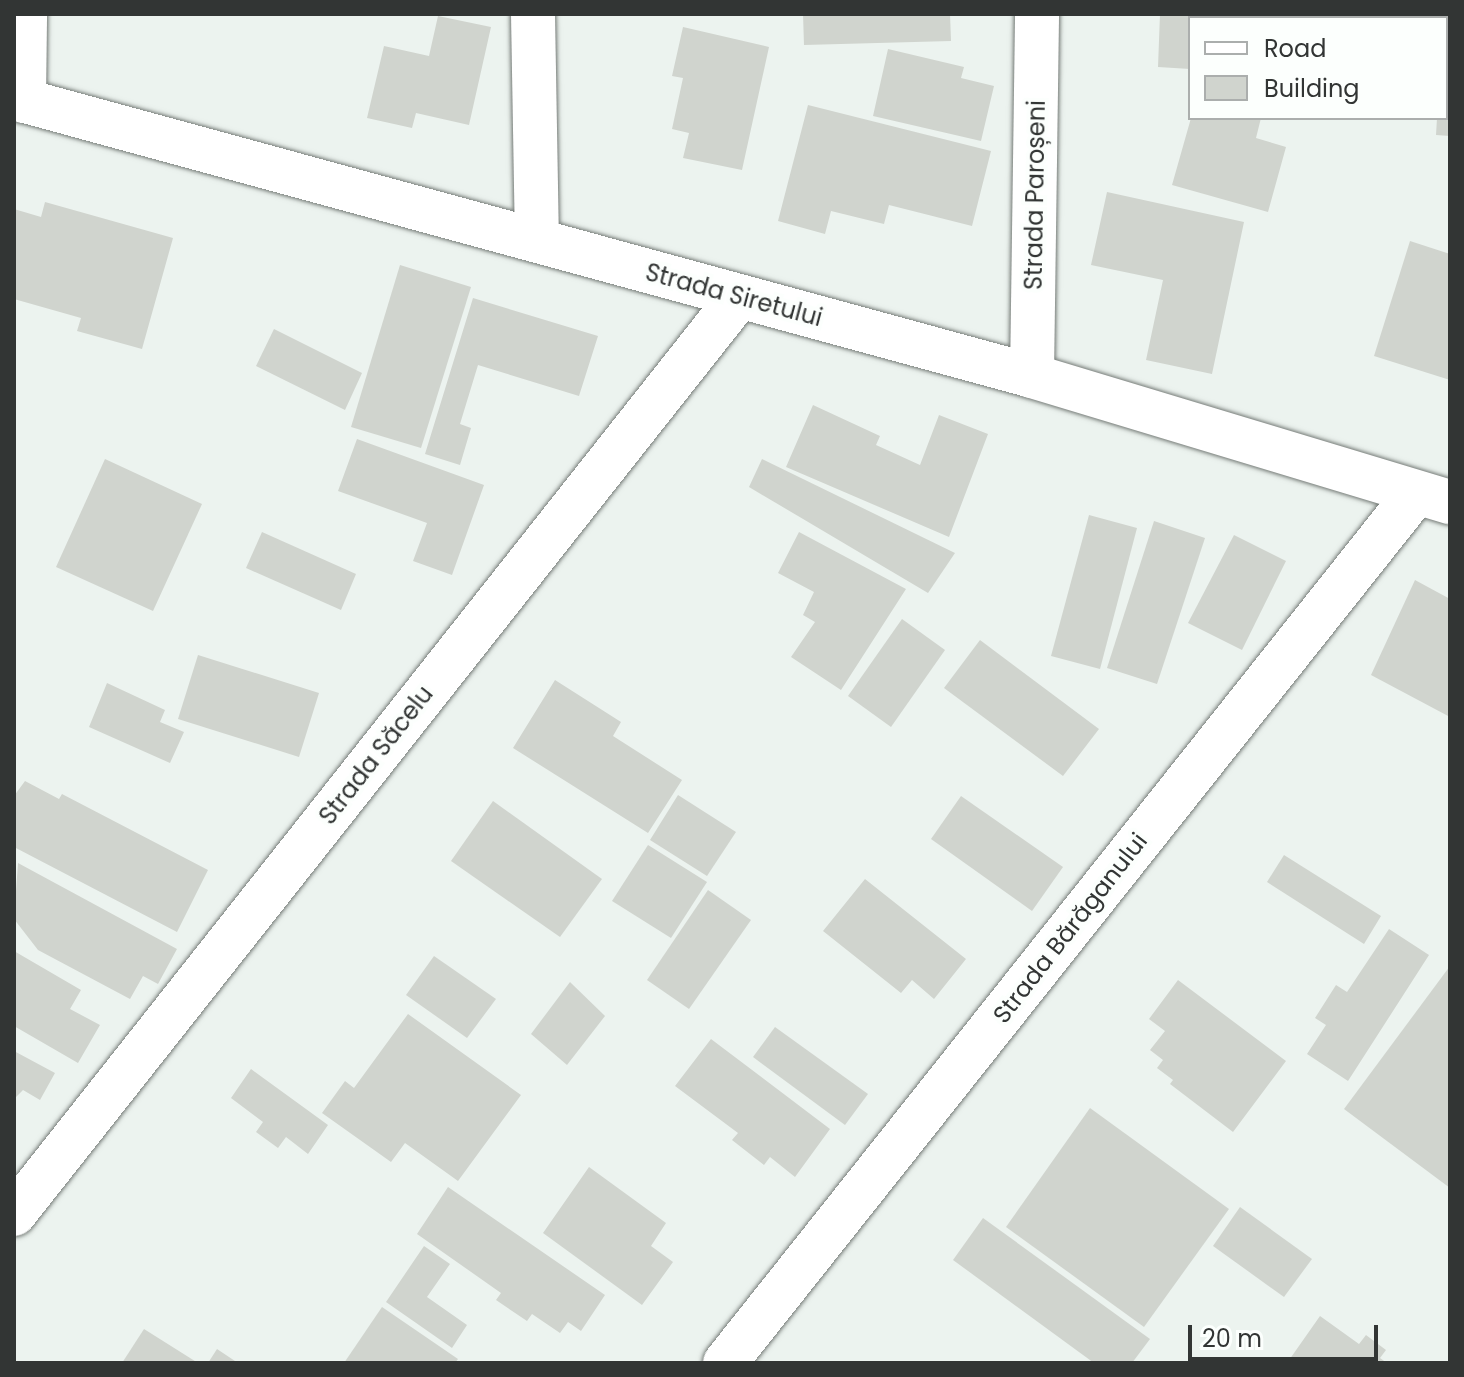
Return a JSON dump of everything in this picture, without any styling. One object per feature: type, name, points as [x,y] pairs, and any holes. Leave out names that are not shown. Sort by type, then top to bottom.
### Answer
[{"type":"street","points":[[19,100],[25,14]]},
{"type":"street","points":[[533,14],[537,240]]},
{"type":"street","name":"Strada Paroșeni","points":[[1032,376],[1037,14]]},
{"type":"street","name":"Strada Siretului","points":[[19,100],[1032,376],[1433,498]]},
{"type":"street","name":"Strada Săcelu","points":[[14,1214],[739,297]]},
{"type":"street","name":"Strada Bărăganului","points":[[725,1363],[1433,498]]},
{"type":"building","points":[[803,14],[950,14],[951,41],[804,45]]},
{"type":"building","points":[[1160,14],[1262,14],[1188,16],[1188,69],[1158,67]]},
{"type":"building","points":[[1450,14],[1450,136],[1436,135],[1437,120],[1448,120],[1446,16]]},
{"type":"building","points":[[438,16],[491,27],[469,125],[416,113],[412,128],[367,118],[384,46],[429,56]]},
{"type":"building","points":[[683,27],[769,47],[742,170],[683,158],[689,133],[672,129],[683,78],[672,76]]},
{"type":"building","points":[[888,49],[964,67],[961,78],[994,86],[981,141],[873,116]]},
{"type":"building","points":[[808,105],[991,151],[972,226],[889,205],[884,224],[831,211],[825,234],[778,221]]},
{"type":"building","points":[[1190,120],[1260,120],[1256,138],[1286,147],[1268,212],[1172,185]]},
{"type":"building","points":[[1107,192],[1244,222],[1212,374],[1146,360],[1163,280],[1091,265]]},
{"type":"building","points":[[45,202],[173,238],[142,349],[77,331],[81,318],[14,299],[14,209],[41,217]]},
{"type":"building","points":[[1410,241],[1450,254],[1450,380],[1374,356]]},
{"type":"building","points":[[400,265],[471,287],[421,448],[351,427]]},
{"type":"building","points":[[473,298],[598,336],[579,396],[478,365],[460,424],[471,428],[460,465],[425,454]]},
{"type":"building","points":[[274,329],[362,373],[345,410],[256,366]]},
{"type":"building","points":[[813,405],[880,436],[876,445],[920,465],[939,415],[988,434],[949,537],[786,467]]},
{"type":"building","points":[[357,439],[484,485],[452,575],[413,561],[427,523],[338,491]]},
{"type":"building","points":[[105,459],[202,504],[153,611],[56,567]]},
{"type":"building","points":[[762,459],[955,553],[928,593],[749,487]]},
{"type":"building","points":[[1089,515],[1137,528],[1100,669],[1051,656]]},
{"type":"building","points":[[1154,521],[1205,538],[1157,684],[1107,668]]},
{"type":"building","points":[[262,532],[356,574],[341,610],[246,568]]},
{"type":"building","points":[[799,532],[906,589],[841,690],[791,657],[815,622],[803,615],[814,592],[778,573]]},
{"type":"building","points":[[1234,535],[1286,561],[1242,650],[1188,623]]},
{"type":"building","points":[[1415,580],[1450,599],[1450,717],[1371,675]]},
{"type":"building","points":[[902,619],[945,650],[891,727],[848,696]]},
{"type":"building","points":[[980,640],[1099,729],[1063,776],[944,688]]},
{"type":"building","points":[[198,655],[319,693],[299,757],[178,719]]},
{"type":"building","points":[[555,680],[621,722],[613,736],[682,780],[648,833],[513,748]]},
{"type":"building","points":[[107,683],[165,710],[160,722],[184,732],[170,763],[89,727]]},
{"type":"building","points":[[25,781],[59,799],[62,794],[208,870],[177,932],[14,847],[14,796]]},
{"type":"building","points":[[678,795],[736,832],[707,876],[650,840]]},
{"type":"building","points":[[961,796],[1063,867],[1032,911],[931,839]]},
{"type":"building","points":[[493,801],[602,879],[560,937],[451,861]]},
{"type":"building","points":[[648,845],[707,882],[671,938],[612,901]]},
{"type":"building","points":[[1284,855],[1381,916],[1364,944],[1267,882]]},
{"type":"building","points":[[18,863],[177,949],[158,984],[143,976],[130,999],[38,950],[14,919]]},
{"type":"building","points":[[865,879],[966,959],[934,999],[912,980],[901,993],[823,931]]},
{"type":"building","points":[[708,890],[751,920],[689,1009],[647,980]]},
{"type":"building","points":[[1389,929],[1429,955],[1348,1081],[1307,1054],[1326,1025],[1315,1018],[1336,985],[1347,992]]},
{"type":"building","points":[[14,951],[81,990],[70,1009],[100,1025],[78,1063],[14,1026]]},
{"type":"building","points":[[434,956],[496,999],[467,1038],[406,995]]},
{"type":"building","points":[[1450,966],[1450,1188],[1344,1109]]},
{"type":"building","points":[[1178,980],[1286,1061],[1233,1132],[1170,1084],[1173,1080],[1157,1068],[1163,1060],[1150,1050],[1165,1031],[1149,1019]]},
{"type":"building","points":[[570,982],[605,1016],[567,1065],[531,1034]]},
{"type":"building","points":[[408,1014],[521,1095],[458,1181],[405,1143],[391,1162],[322,1113],[345,1081],[354,1088]]},
{"type":"building","points":[[775,1027],[868,1094],[845,1125],[753,1057]]},
{"type":"building","points":[[711,1039],[830,1129],[795,1177],[770,1157],[764,1165],[732,1140],[738,1133],[675,1086]]},
{"type":"building","points":[[14,1051],[55,1073],[40,1100],[23,1090],[14,1099]]},
{"type":"building","points":[[251,1069],[328,1125],[308,1154],[286,1137],[278,1148],[256,1132],[263,1122],[231,1098]]},
{"type":"building","points":[[1090,1108],[1229,1209],[1144,1327],[1006,1227]]},
{"type":"building","points":[[589,1167],[666,1223],[651,1246],[673,1262],[642,1305],[543,1233]]},
{"type":"building","points":[[448,1187],[605,1295],[581,1331],[568,1322],[560,1333],[532,1314],[527,1321],[496,1300],[501,1293],[417,1234]]},
{"type":"building","points":[[1240,1207],[1312,1259],[1284,1297],[1213,1246]]},
{"type":"building","points":[[983,1218],[1150,1339],[1132,1363],[1094,1363],[953,1260]]},
{"type":"building","points":[[424,1246],[450,1264],[427,1297],[467,1325],[452,1348],[386,1302]]},
{"type":"building","points":[[382,1307],[458,1359],[455,1363],[344,1363]]},
{"type":"building","points":[[1320,1316],[1359,1344],[1366,1335],[1386,1350],[1380,1358],[1387,1363],[1287,1363]]},
{"type":"building","points":[[144,1329],[198,1363],[122,1363]]},
{"type":"building","points":[[217,1349],[238,1363],[208,1363]]}]
